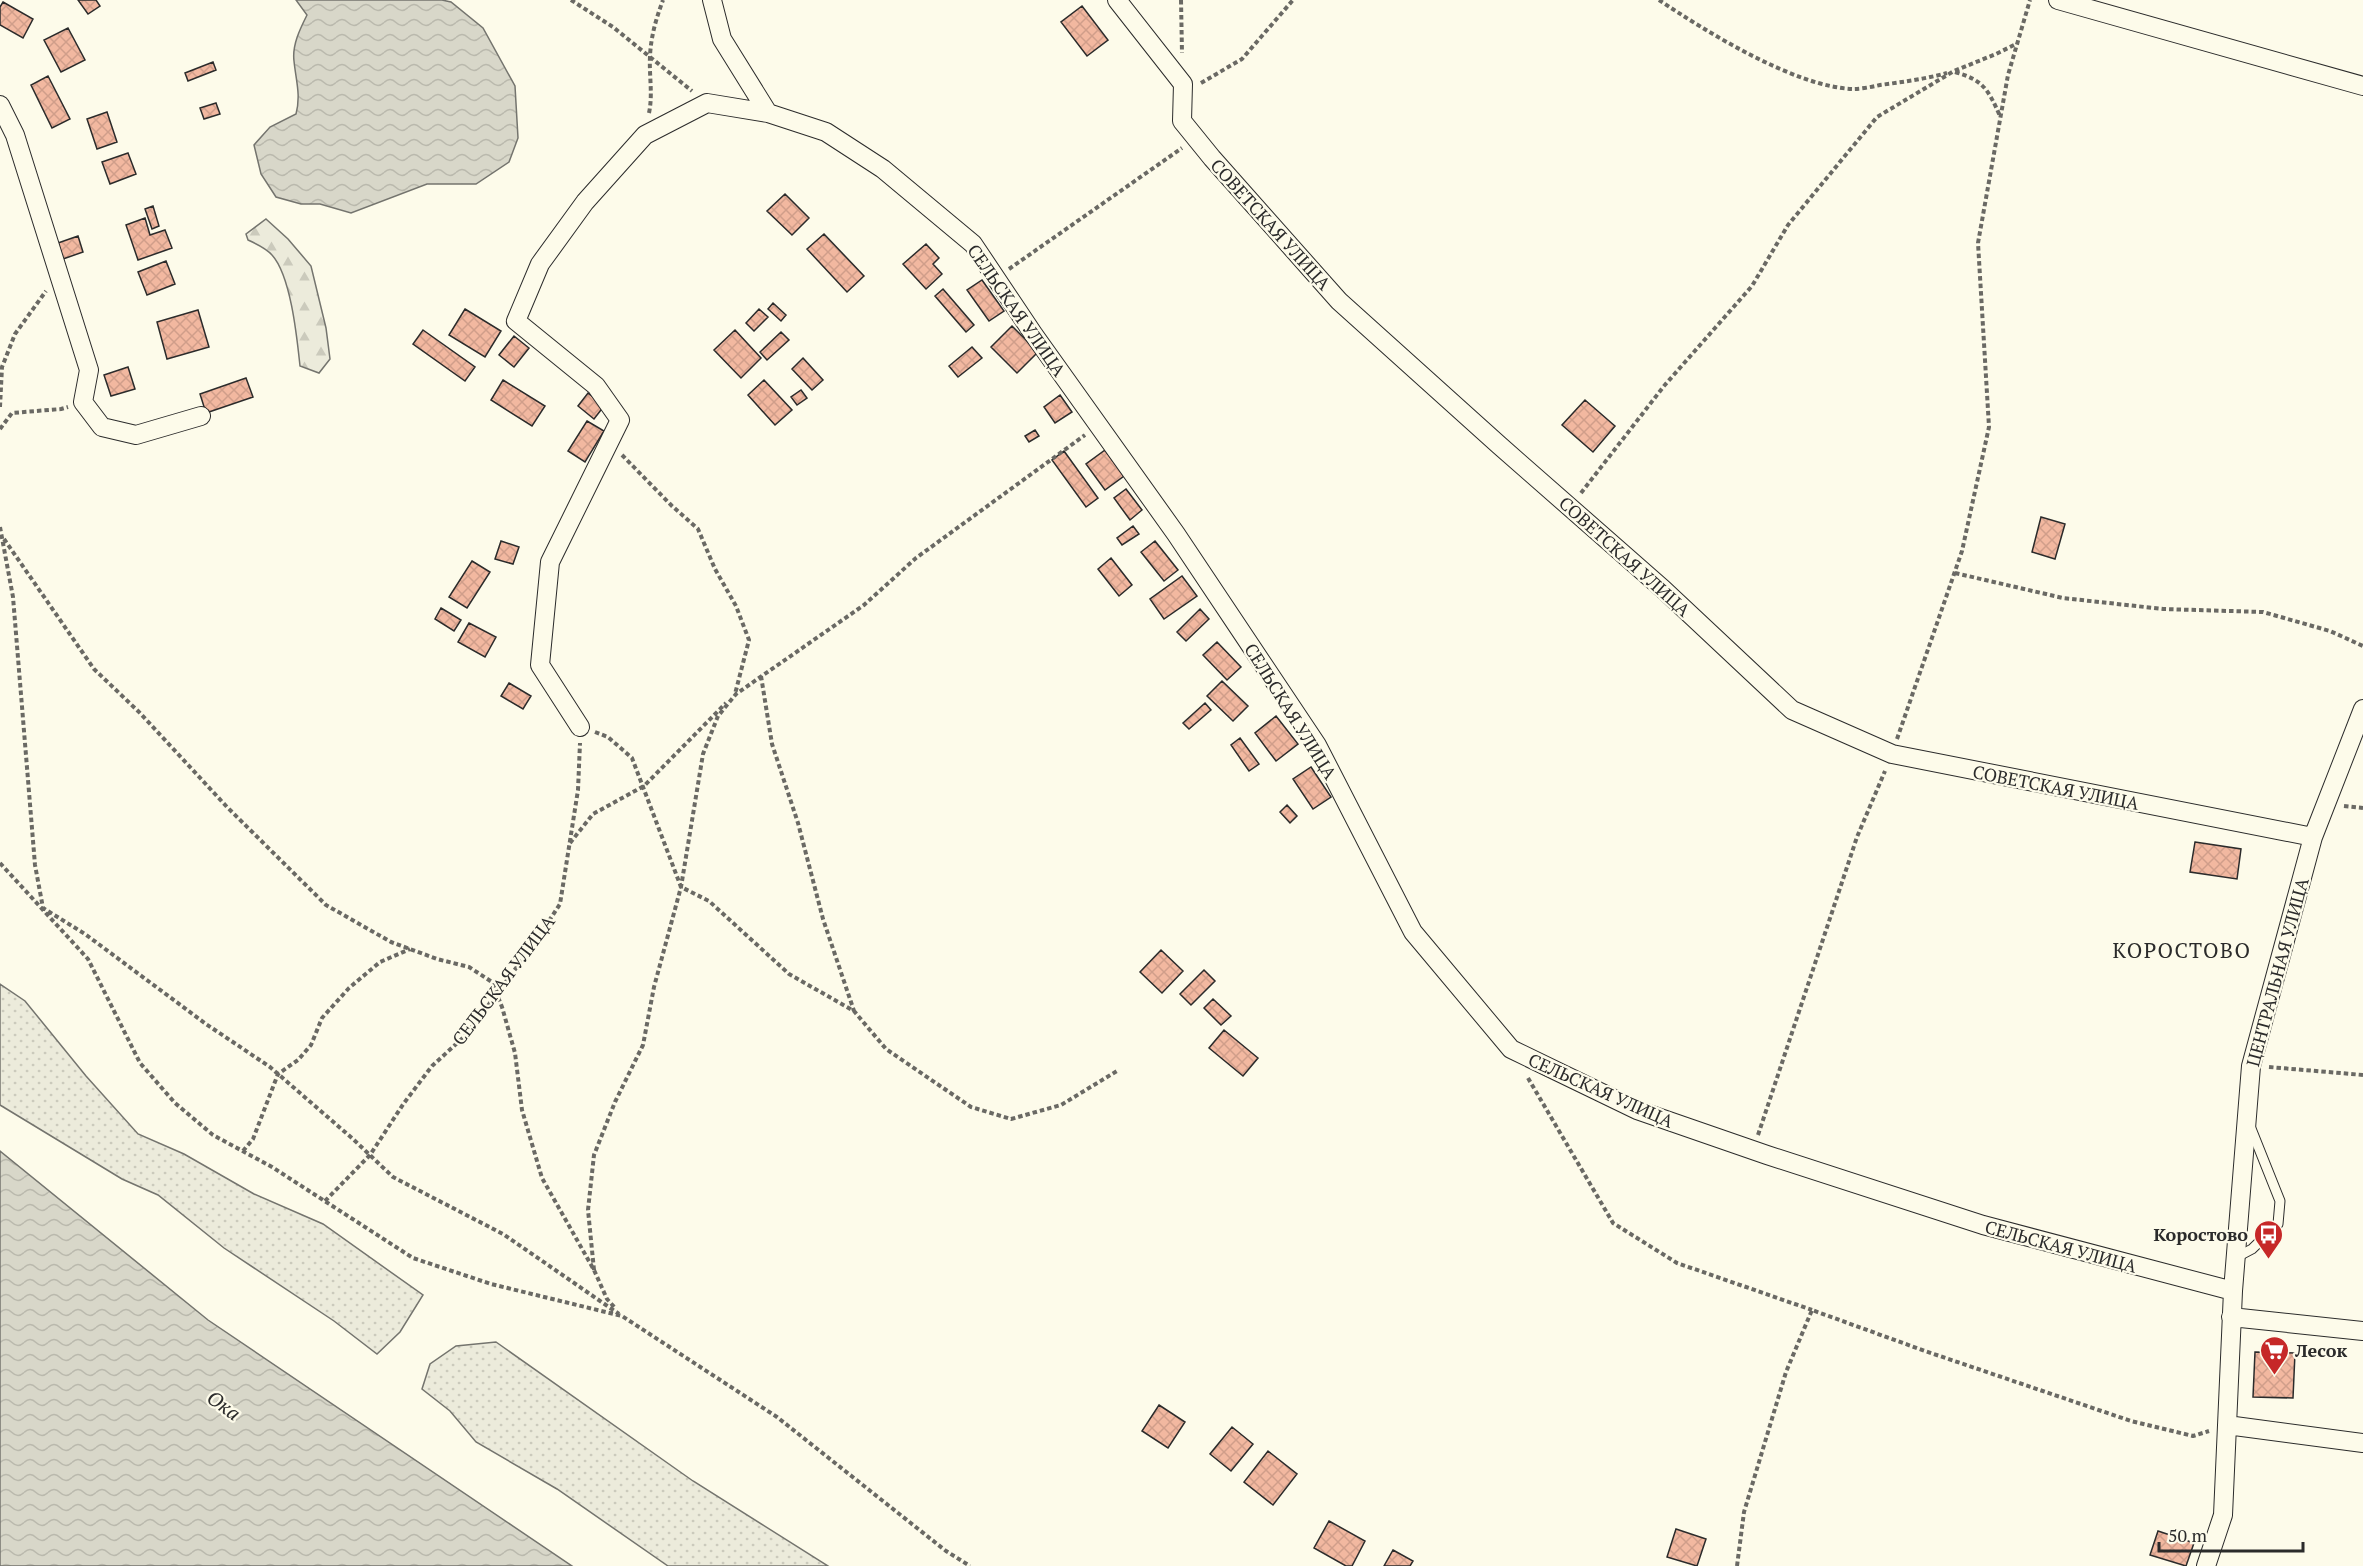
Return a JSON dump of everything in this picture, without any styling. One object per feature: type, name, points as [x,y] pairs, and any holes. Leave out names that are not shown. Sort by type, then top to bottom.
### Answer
[{"type":"street","points":[[712,0],[722,39],[768,113]]},
{"type":"street","points":[[1117,0],[1191,84]]},
{"type":"street","points":[[2058,0],[2363,86]]},
{"type":"street","name":"СОВЕТСКАЯ УЛИЦА","points":[[1191,84],[1182,121],[1339,301],[1663,589],[1792,710],[1892,754],[2313,837]]},
{"type":"street","points":[[580,727],[540,665],[550,562],[620,420],[596,386],[516,321],[540,264],[585,202],[645,135],[707,103]]},
{"type":"street","name":"СЕЛЬСКАЯ УЛИЦА","points":[[707,103],[768,113],[826,132],[883,169],[973,244],[1176,534],[1317,745],[1413,932],[1511,1049],[1637,1110],[1753,1150],[1983,1226],[2233,1291]]},
{"type":"street","points":[[0,105],[15,135],[89,370],[83,402],[102,427],[136,435],[201,416]]},
{"type":"street","name":"ЦЕНТРАЛЬНАЯ УЛИЦА","points":[[2206,1566],[2223,1515],[2231,1317],[2251,1066],[2313,837],[2363,709]]},
{"type":"street","points":[[2231,1317],[2363,1331]]},
{"type":"street","points":[[2227,1425],[2363,1443]]},
{"type":"lane","points":[[2235,1258],[2252,1249],[2278,1224],[2280,1201],[2246,1116]]},
{"type":"path","points":[[571,0],[613,27],[707,103]]},
{"type":"path","points":[[645,135],[652,96],[650,57],[654,24],[663,0]]},
{"type":"path","points":[[1181,0],[1191,84],[1242,59],[1293,0]]},
{"type":"path","points":[[1659,0],[1696,24],[1776,67],[1817,82],[1853,89],[1923,79],[1954,71],[2017,43]]},
{"type":"path","points":[[1753,1150],[1857,837],[1892,754],[1962,551],[1989,427],[1978,243],[2008,75],[2030,0]]},
{"type":"path","points":[[1571,508],[1664,386],[1752,286],[1788,225],[1877,117],[1954,71],[1973,77],[1989,91],[2000,117]]},
{"type":"path","points":[[996,278],[1196,138]]},
{"type":"path","points":[[0,406],[1,369],[15,334],[58,273]]},
{"type":"path","points":[[0,429],[12,413],[61,409],[83,402]]},
{"type":"path","points":[[570,843],[593,814],[644,786],[736,693],[864,605],[916,558],[1099,425]]},
{"type":"path","points":[[594,1270],[588,1210],[594,1155],[615,1102],[643,1046],[654,987],[681,887],[703,754],[718,716],[736,693],[749,640],[736,606],[698,529],[644,479],[610,440]]},
{"type":"path","points":[[0,527],[13,597],[35,865],[43,908],[85,934],[206,1024],[278,1074],[393,1177],[503,1234],[622,1316],[777,1417],[946,1551],[970,1566]]},
{"type":"path","points":[[1,535],[94,669],[139,712],[227,807],[326,905],[391,942],[437,959],[469,967],[492,982],[515,1053],[522,1110],[542,1178],[594,1270],[607,1299],[622,1316]]},
{"type":"path","points":[[1954,573],[2063,598],[2163,609],[2263,612],[2330,632],[2363,646]]},
{"type":"path","points":[[761,676],[772,744],[798,823],[823,919],[854,1011],[886,1050],[971,1107],[1011,1119],[1061,1105],[1117,1071]]},
{"type":"path","points":[[580,727],[608,737],[632,758],[681,887],[709,902],[789,974],[854,1011]]},
{"type":"path","name":"СЕЛЬСКАЯ УЛИЦА","points":[[325,1201],[370,1155],[404,1103],[432,1066],[466,1035],[534,944],[560,904],[578,790],[580,727]]},
{"type":"path","points":[[0,862],[88,959],[140,1063],[175,1103],[213,1135],[325,1201],[412,1258],[491,1284],[622,1316]]},
{"type":"path","points":[[243,1151],[253,1139],[278,1074],[298,1060],[311,1045],[322,1018],[349,988],[380,962],[411,949]]},
{"type":"path","points":[[1511,1049],[1613,1223],[1677,1263],[2131,1421],[2193,1436],[2227,1425]]},
{"type":"path","points":[[2251,1066],[2363,1075]]},
{"type":"path","points":[[1738,1566],[1744,1512],[1786,1372],[1812,1310]]},
{"type":"green space","points":[[266,219],[288,239],[311,266],[326,328],[330,359],[319,373],[300,366],[292,308],[279,265],[267,250],[248,240],[246,234]]},
{"type":"green space","points":[[0,984],[25,1001],[86,1076],[138,1134],[184,1154],[254,1194],[323,1224],[423,1295],[400,1332],[377,1354],[334,1321],[224,1248],[158,1195],[122,1179],[0,1105]]},
{"type":"green space","points":[[496,1342],[693,1481],[828,1566],[668,1566],[557,1489],[476,1442],[450,1411],[422,1389],[430,1364],[456,1346]]},
{"type":"water","points":[[296,0],[442,0],[451,2],[483,28],[515,86],[518,138],[509,162],[476,184],[427,184],[351,213],[320,204],[301,204],[276,197],[261,174],[254,145],[270,127],[296,114],[298,94],[294,49],[307,15]]},
{"type":"water","name":"Ока","points":[[0,1151],[208,1320],[572,1566],[0,1566]]},
{"type":"building","points":[[78,0],[96,0],[100,6],[88,14]]},
{"type":"building","points":[[3,2],[33,19],[23,38],[0,25],[0,7]]},
{"type":"building","points":[[1082,6],[1108,40],[1087,56],[1061,22]]},
{"type":"building","points":[[68,28],[85,60],[61,72],[44,40]]},
{"type":"building","points":[[213,62],[216,70],[188,81],[185,73]]},
{"type":"building","points":[[48,76],[70,119],[52,128],[31,85]]},
{"type":"building","points":[[216,103],[220,114],[204,119],[200,108]]},
{"type":"building","points":[[107,112],[117,142],[97,149],[87,119]]},
{"type":"building","points":[[128,153],[136,174],[110,184],[102,162]]},
{"type":"building","points":[[785,194],[809,218],[792,235],[767,211]]},
{"type":"building","points":[[153,206],[159,226],[152,229],[145,209]]},
{"type":"building","points":[[145,218],[150,235],[165,230],[172,248],[138,260],[126,225]]},
{"type":"building","points":[[824,234],[864,276],[847,292],[807,249]]},
{"type":"building","points":[[78,236],[83,252],[63,259],[58,243]]},
{"type":"building","points":[[926,244],[939,258],[933,264],[942,274],[926,289],[903,264]]},
{"type":"building","points":[[166,261],[175,284],[147,295],[138,272]]},
{"type":"building","points":[[982,280],[1004,311],[989,321],[967,290]]},
{"type":"building","points":[[943,289],[974,325],[966,332],[935,296]]},
{"type":"building","points":[[773,303],[786,315],[781,321],[768,309]]},
{"type":"building","points":[[465,309],[501,331],[485,357],[449,335]]},
{"type":"building","points":[[759,309],[768,317],[754,331],[746,323]]},
{"type":"building","points":[[198,310],[209,347],[167,359],[157,322]]},
{"type":"building","points":[[1012,326],[1038,352],[1017,373],[991,347]]},
{"type":"building","points":[[423,330],[475,367],[465,381],[413,344]]},
{"type":"building","points":[[735,330],[761,358],[741,378],[714,350]]},
{"type":"building","points":[[781,332],[789,340],[767,360],[760,352]]},
{"type":"building","points":[[514,336],[529,348],[514,367],[499,355]]},
{"type":"building","points":[[972,347],[982,358],[958,377],[949,366]]},
{"type":"building","points":[[803,358],[823,380],[812,390],[792,369]]},
{"type":"building","points":[[128,367],[135,389],[111,396],[104,375]]},
{"type":"building","points":[[246,378],[253,397],[206,413],[200,394]]},
{"type":"building","points":[[503,380],[545,406],[532,426],[491,400]]},
{"type":"building","points":[[764,380],[792,410],[775,425],[748,395]]},
{"type":"building","points":[[801,390],[807,398],[797,405],[791,397]]},
{"type":"building","points":[[588,393],[604,406],[594,419],[578,406]]},
{"type":"building","points":[[1060,395],[1072,412],[1055,423],[1044,407]]},
{"type":"building","points":[[1585,400],[1615,426],[1593,452],[1562,425]]},
{"type":"building","points":[[587,421],[604,431],[585,462],[568,451]]},
{"type":"building","points":[[1035,430],[1039,436],[1029,442],[1025,436]]},
{"type":"building","points":[[1105,450],[1124,476],[1105,490],[1086,464]]},
{"type":"building","points":[[1064,451],[1098,498],[1086,507],[1052,460]]},
{"type":"building","points":[[1126,489],[1142,510],[1130,520],[1114,498]]},
{"type":"building","points":[[2041,517],[2065,524],[2055,559],[2032,552]]},
{"type":"building","points":[[1133,526],[1139,534],[1122,545],[1117,538]]},
{"type":"building","points":[[501,541],[519,547],[513,564],[495,559]]},
{"type":"building","points":[[1155,541],[1178,570],[1164,581],[1141,552]]},
{"type":"building","points":[[1111,558],[1132,585],[1119,596],[1098,569]]},
{"type":"building","points":[[472,561],[490,572],[467,608],[449,597]]},
{"type":"building","points":[[1182,576],[1197,596],[1164,619],[1150,599]]},
{"type":"building","points":[[441,608],[461,620],[454,631],[435,619]]},
{"type":"building","points":[[1200,609],[1209,619],[1186,641],[1177,632]]},
{"type":"building","points":[[469,623],[496,637],[485,657],[458,642]]},
{"type":"building","points":[[1217,642],[1241,667],[1227,680],[1203,655]]},
{"type":"building","points":[[1222,681],[1248,706],[1233,721],[1207,696]]},
{"type":"building","points":[[509,683],[531,696],[523,709],[501,696]]},
{"type":"building","points":[[1205,703],[1211,710],[1189,729],[1183,723]]},
{"type":"building","points":[[1276,716],[1298,744],[1276,761],[1255,733]]},
{"type":"building","points":[[1240,738],[1259,764],[1249,771],[1231,745]]},
{"type":"building","points":[[1311,767],[1331,797],[1313,809],[1293,779]]},
{"type":"building","points":[[1287,805],[1297,816],[1290,823],[1280,812]]},
{"type":"building","points":[[2195,842],[2241,849],[2237,879],[2190,872]]},
{"type":"building","points":[[1161,950],[1183,971],[1162,993],[1140,972]]},
{"type":"building","points":[[1204,970],[1215,981],[1191,1005],[1180,994]]},
{"type":"building","points":[[1213,999],[1231,1016],[1221,1025],[1204,1008]]},
{"type":"building","points":[[1224,1030],[1258,1058],[1243,1076],[1209,1048]]},
{"type":"building","name":"Лесок","points":[[2255,1352],[2295,1353],[2293,1398],[2253,1397]]},
{"type":"building","points":[[1159,1405],[1185,1422],[1168,1448],[1142,1431]]},
{"type":"building","points":[[1232,1427],[1253,1444],[1231,1471],[1210,1454]]},
{"type":"building","points":[[1268,1451],[1297,1474],[1273,1505],[1244,1482]]},
{"type":"building","points":[[1329,1521],[1365,1541],[1352,1566],[1346,1566],[1314,1548]]},
{"type":"building","points":[[1676,1529],[1706,1539],[1697,1566],[1667,1557]]},
{"type":"building","points":[[2158,1531],[2194,1543],[2186,1566],[2150,1555]]},
{"type":"building","points":[[1393,1550],[1413,1561],[1410,1566],[1384,1566]]},
{"type":"place","name":"Коростово","points":[[2269,1260]]},
{"type":"place","name":"Лесок","points":[[2274,1376]]},
{"type":"district","name":"КОРОСТОВО","points":[[2182,950]]}]
